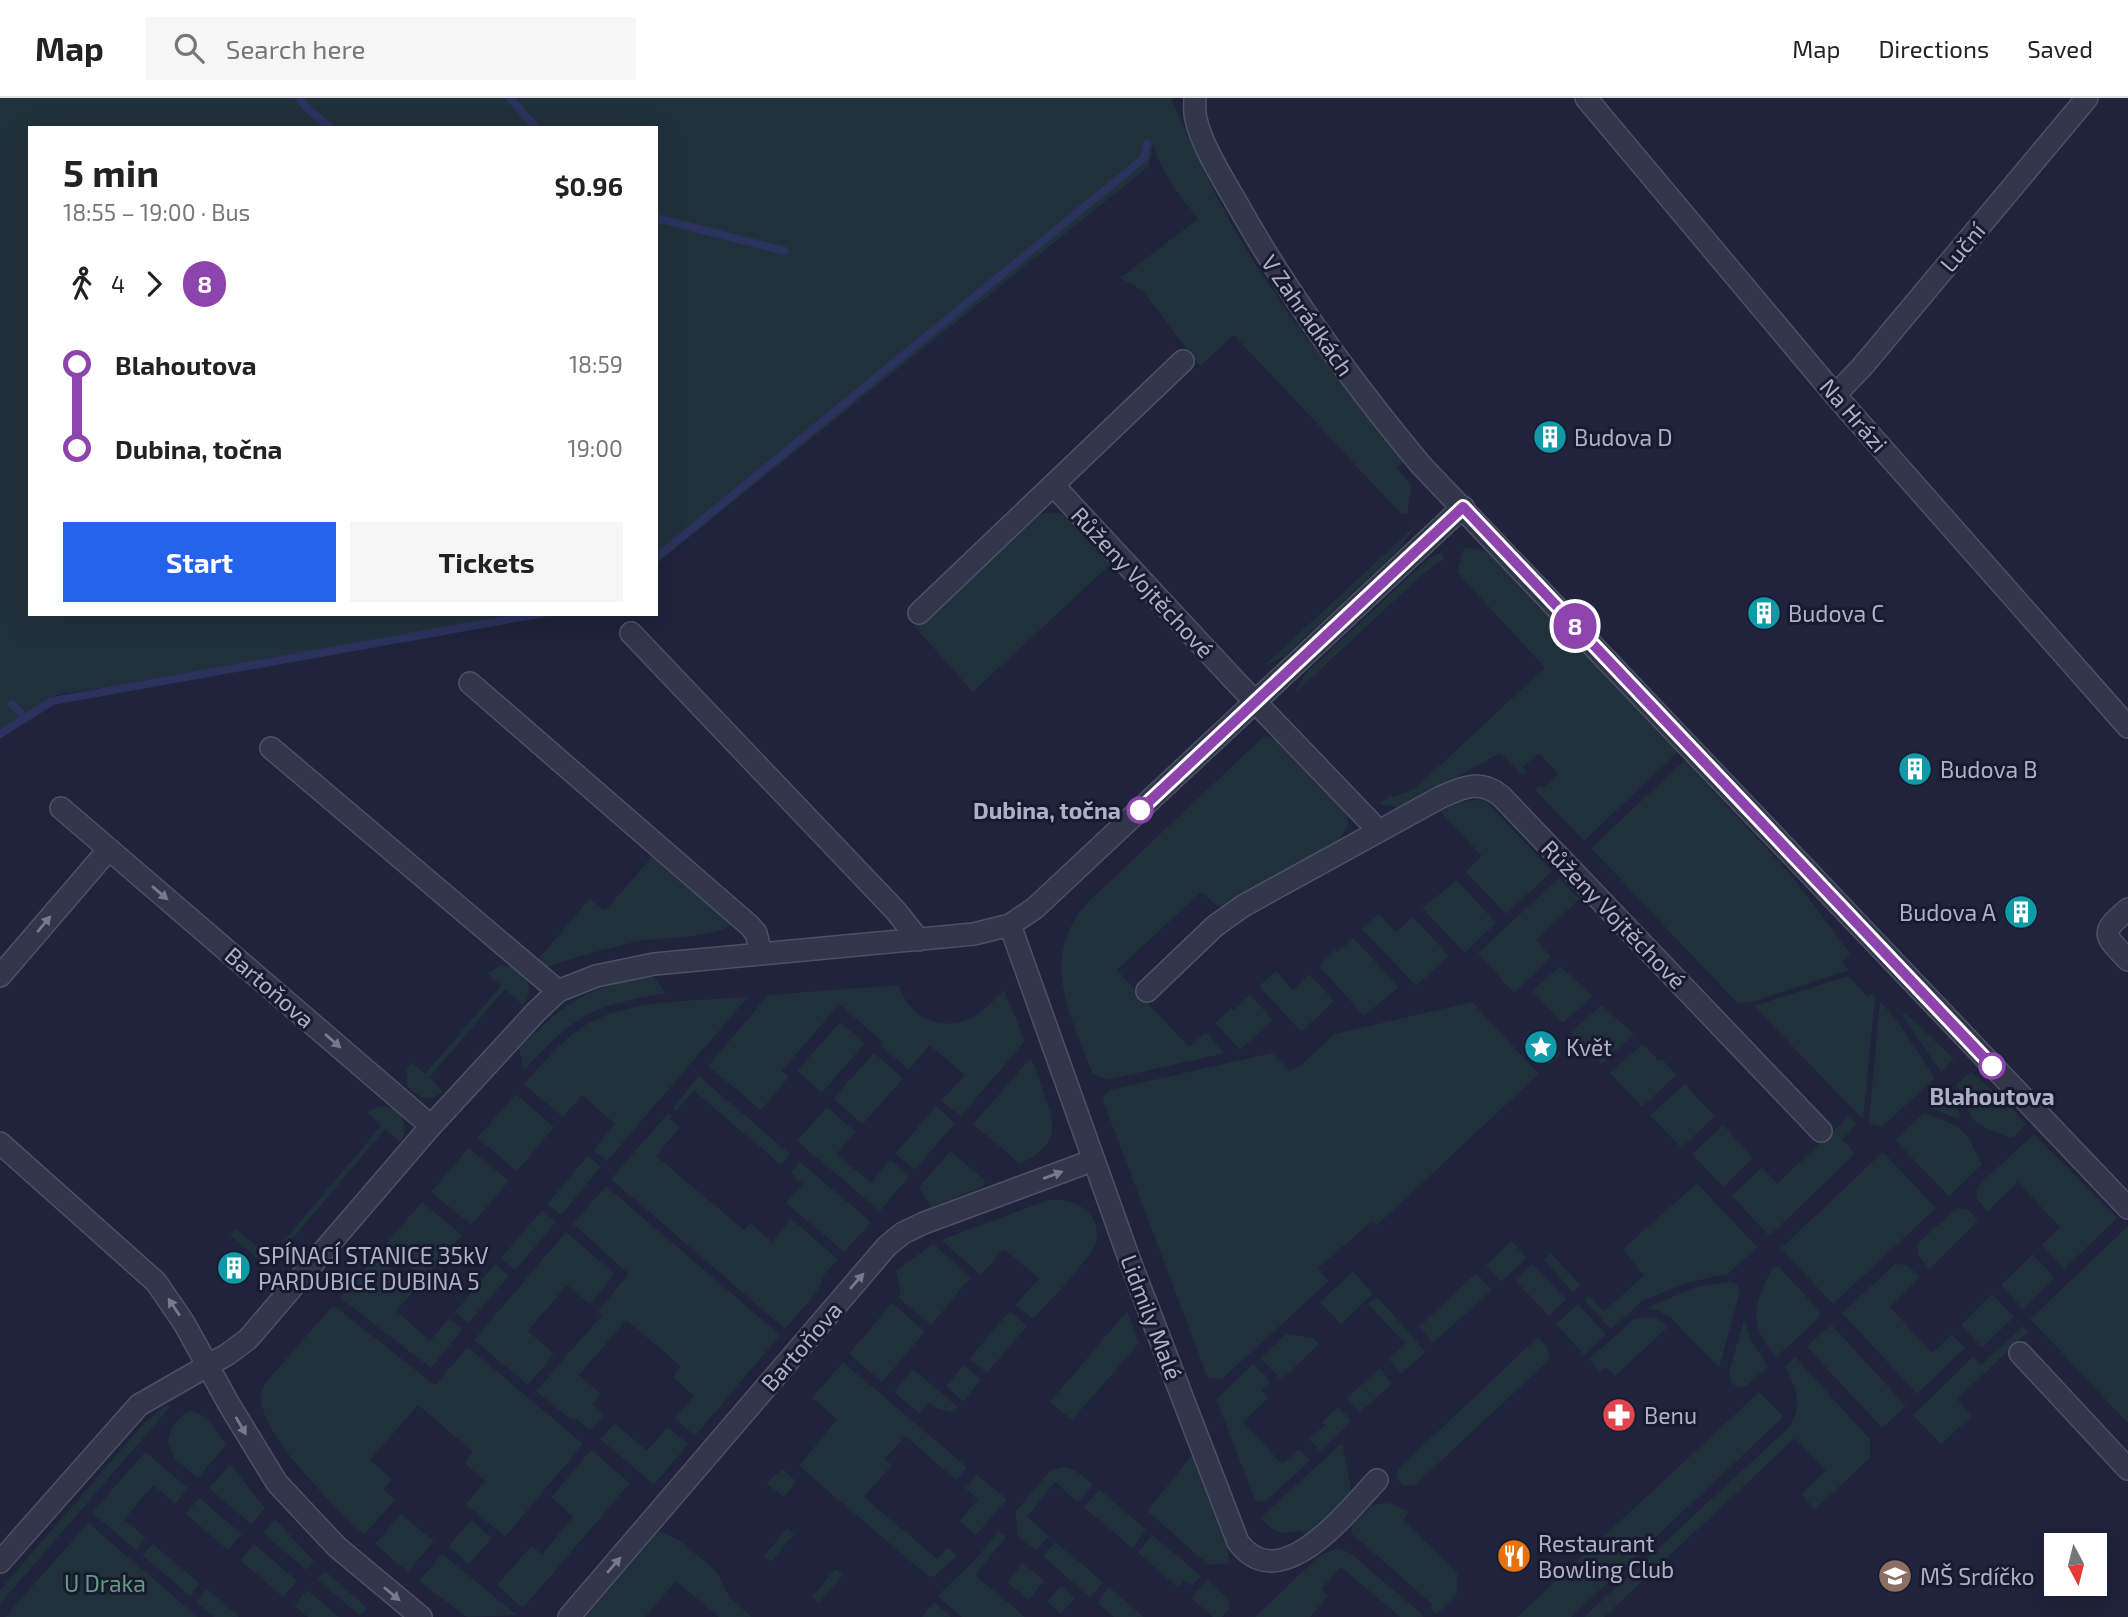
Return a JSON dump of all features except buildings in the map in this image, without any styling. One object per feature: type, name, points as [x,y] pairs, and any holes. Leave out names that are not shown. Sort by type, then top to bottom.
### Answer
[{"type":"street","name":"Na Hrázi","points":[[1586,98],[1835,395],[2128,727]]},
{"type":"street","name":"Luční","points":[[1835,395],[1862,367],[2087,98]]},
{"type":"street","name":"V Zahrádkách","points":[[1195,99],[1196,120],[1219,172],[1276,271],[1376,411],[1421,465],[1463,507]]},
{"type":"street","name":"Růženy Vojtěchové","points":[[919,613],[1182,361]]},
{"type":"street","name":"Růženy Vojtěchové","points":[[1053,485],[1379,831]]},
{"type":"street","points":[[0,1562],[127,1416],[150,1397],[208,1366],[248,1339],[431,1126],[558,991],[596,976],[654,964],[974,934],[1010,925],[1035,908],[1463,507],[2128,1208]]},
{"type":"street","points":[[631,633],[895,910],[919,940]]},
{"type":"street","points":[[470,683],[750,925],[756,933],[761,954]]},
{"type":"street","points":[[271,748],[558,991]]},
{"type":"street","name":"Růženy Vojtěchové","points":[[1147,990],[1228,916],[1441,797],[1466,786],[1477,785],[1494,791],[1821,1131]]},
{"type":"street","name":"Bartoňova","points":[[61,808],[431,1126]]},
{"type":"street","points":[[0,976],[108,849]]},
{"type":"street","points":[[2128,909],[2110,924],[2108,935],[2128,960]]},
{"type":"street","name":"Lidmily Malé","points":[[1010,925],[1094,1160],[1234,1534],[1242,1548],[1265,1562],[1284,1560],[1327,1532],[1377,1480]]},
{"type":"street","points":[[0,1143],[156,1282],[184,1323],[260,1457],[283,1489],[337,1547],[421,1617]]},
{"type":"street","name":"Bartoňova","points":[[569,1617],[887,1246],[903,1233],[924,1223],[1094,1160]]},
{"type":"street","points":[[2020,1353],[2128,1469]]},
{"type":"green space","points":[[0,98],[1171,98],[1219,201],[1241,241],[1270,287],[1326,363],[1406,460],[1397,468],[1411,486],[1407,514],[1401,514],[1234,335],[1200,366],[1142,290],[1120,278],[1198,219],[1166,174],[1153,144],[1149,166],[658,562],[658,126],[28,126],[28,616],[553,616],[55,695],[0,735]]},
{"type":"green space","points":[[1049,512],[1078,523],[1114,561],[973,692],[914,626],[1029,520]]},
{"type":"green space","points":[[1417,524],[1399,549],[1285,656],[1264,666]]},
{"type":"green space","points":[[1464,547],[1490,552],[1678,752],[1584,841],[1535,790],[1540,785],[1543,788],[1558,774],[1539,753],[1523,767],[1526,771],[1522,775],[1500,753],[1409,804],[1396,807],[1379,804],[1391,795],[1393,797],[1413,790],[1545,668],[1457,572]]},
{"type":"green space","points":[[1442,552],[1444,559],[1425,572],[1294,694],[1305,674],[1429,558]]},
{"type":"green space","points":[[1264,736],[1279,741],[1338,801],[1347,814],[1348,825],[1337,844],[1224,907],[1217,906],[1201,892],[1117,970],[1189,1047],[1206,1032],[1225,1053],[1107,1080],[1093,1074],[1075,1030],[1063,986],[1064,944],[1073,923],[1088,902]]},
{"type":"green space","points":[[1685,760],[1793,877],[1850,954],[1842,962],[1849,970],[1751,1002],[1737,1003],[1591,848]]},
{"type":"green space","points":[[1486,801],[1552,871],[1506,914],[1466,872],[1482,856],[1442,813],[1447,802]]},
{"type":"green space","points":[[655,853],[732,925],[711,933],[629,943],[546,967],[538,959],[590,899],[605,911]]},
{"type":"green space","points":[[1559,878],[1579,899],[1536,940],[1551,957],[1514,993],[1478,953]]},
{"type":"green space","points":[[1457,880],[1496,923],[1465,953],[1422,908]]},
{"type":"green space","points":[[1379,914],[1396,932],[1413,917],[1449,956],[1416,986],[1362,929]]},
{"type":"green space","points":[[1353,938],[1399,987],[1364,1016],[1319,966],[1335,950],[1338,952]]},
{"type":"green space","points":[[502,965],[517,969],[526,979],[529,991],[523,1005],[505,989],[430,1077],[443,1092],[428,1098],[419,1096],[407,1084],[407,1069],[411,1062],[425,1074],[501,986],[487,973]]},
{"type":"green space","points":[[1560,966],[1593,996],[1563,1023],[1532,991]]},
{"type":"green space","points":[[1276,971],[1293,990],[1309,974],[1334,1001],[1301,1032],[1259,986]]},
{"type":"green space","points":[[653,976],[666,993],[619,1003],[586,1015],[558,1036],[524,1070],[519,1048],[565,1007],[610,985]]},
{"type":"green space","points":[[1848,976],[1868,997],[1871,994],[1875,997],[1863,1120],[1754,1006]]},
{"type":"green space","points":[[899,985],[904,997],[919,1014],[940,1023],[963,1021],[975,1016],[1004,990],[1025,1041],[961,1116],[941,1101],[965,1075],[929,1045],[909,1070],[839,1004],[782,1071],[789,1077],[761,1110],[708,1066],[768,995]]},
{"type":"green space","points":[[1250,995],[1273,1020],[1240,1050],[1215,1023]]},
{"type":"green space","points":[[748,997],[607,1161],[593,1150],[615,1124],[582,1095],[563,1117],[524,1084],[569,1037],[604,1016],[665,1003]]},
{"type":"green space","points":[[1472,1002],[1539,1074],[1376,1226],[1371,1222],[1318,1268],[1329,1281],[1222,1379],[1208,1378],[1102,1098],[1109,1090],[1272,1053],[1290,1071],[1301,1065],[1334,1034]]},
{"type":"green space","points":[[1880,1002],[1896,1019],[1935,1078],[1882,1127],[1869,1124]]},
{"type":"green space","points":[[1601,1005],[1634,1034],[1602,1064],[1571,1032]]},
{"type":"green space","points":[[1905,1013],[1954,1059],[1941,1072],[1902,1015]]},
{"type":"green space","points":[[840,1022],[865,1043],[822,1093],[797,1071]]},
{"type":"green space","points":[[1539,1031],[1561,1054],[1549,1065],[1527,1041]]},
{"type":"green space","points":[[1642,1044],[1659,1061],[1662,1059],[1676,1075],[1642,1107],[1610,1073]]},
{"type":"green space","points":[[874,1053],[903,1078],[863,1124],[833,1099]]},
{"type":"green space","points":[[1030,1059],[1048,1107],[1052,1127],[1051,1136],[1041,1150],[1020,1164],[973,1124]]},
{"type":"green space","points":[[1971,1072],[2004,1100],[2026,1124],[2012,1138],[1988,1129],[1971,1116],[1957,1084]]},
{"type":"green space","points":[[699,1076],[790,1154],[781,1165],[694,1091],[676,1111],[673,1108]]},
{"type":"green space","points":[[1685,1084],[1699,1100],[1697,1103],[1700,1101],[1715,1116],[1681,1148],[1650,1115]]},
{"type":"green space","points":[[1951,1089],[1960,1117],[1958,1119],[1931,1108]]},
{"type":"green space","points":[[516,1094],[554,1127],[517,1171],[477,1138]]},
{"type":"green space","points":[[380,1106],[393,1109],[402,1117],[405,1128],[401,1142],[385,1129],[268,1268],[230,1235],[236,1229],[270,1257],[381,1126],[367,1112]]},
{"type":"green space","points":[[936,1106],[955,1123],[915,1170],[895,1154]]},
{"type":"green space","points":[[827,1107],[856,1132],[836,1154],[871,1183],[890,1160],[909,1176],[880,1211],[797,1141]]},
{"type":"green space","points":[[668,1113],[672,1116],[670,1119],[680,1127],[656,1156],[744,1230],[750,1223],[772,1242],[791,1219],[838,1259],[824,1275],[819,1289],[785,1329],[611,1179]]},
{"type":"green space","points":[[1924,1113],[1961,1130],[1971,1142],[1982,1165],[1949,1196],[1895,1140]]},
{"type":"green space","points":[[1849,1116],[1857,1124],[1842,1139],[1855,1154],[1769,1236],[1732,1196],[1762,1167],[1777,1183],[1775,1186]]},
{"type":"green space","points":[[1723,1125],[1738,1141],[1736,1144],[1739,1142],[1753,1158],[1723,1187],[1692,1154]]},
{"type":"green space","points":[[2034,1134],[2117,1218],[2064,1269],[2042,1245],[2060,1227],[2018,1182],[1987,1212],[1976,1197],[1978,1186]]},
{"type":"green space","points":[[469,1148],[509,1181],[471,1225],[431,1192]]},
{"type":"green space","points":[[950,1151],[984,1179],[985,1184],[931,1207],[919,1187]]},
{"type":"green space","points":[[1883,1152],[1936,1208],[1833,1304],[1781,1248]]},
{"type":"green space","points":[[588,1156],[601,1167],[561,1215],[547,1204]]},
{"type":"green space","points":[[800,1162],[871,1222],[844,1252],[786,1203],[803,1184],[791,1173]]},
{"type":"green space","points":[[1697,1183],[1757,1247],[1728,1274],[1685,1283],[1641,1302],[1611,1329],[1584,1300],[1589,1295],[1604,1312],[1644,1275],[1623,1249]]},
{"type":"green space","points":[[606,1186],[780,1335],[695,1436],[675,1418],[694,1396],[673,1377],[681,1366],[626,1320],[579,1375],[601,1394],[592,1405],[604,1415],[590,1431],[578,1420],[567,1417],[536,1391],[602,1315],[598,1311],[629,1274],[573,1224]]},
{"type":"green space","points":[[1048,1200],[1069,1202],[1084,1208],[1095,1222],[1097,1239],[1086,1260],[1033,1319],[1015,1305],[1039,1278],[1003,1249],[981,1275],[941,1240]]},
{"type":"green space","points":[[422,1202],[462,1235],[424,1279],[384,1246]]},
{"type":"green space","points":[[1957,1208],[1968,1209],[1978,1221],[1929,1269],[1918,1255],[1918,1243]]},
{"type":"green space","points":[[542,1210],[556,1222],[515,1270],[501,1258]]},
{"type":"green space","points":[[2128,1228],[2128,1423],[2030,1319]]},
{"type":"green space","points":[[566,1232],[615,1274],[590,1304],[567,1285],[528,1331],[554,1354],[528,1385],[474,1340]]},
{"type":"green space","points":[[1511,1241],[1527,1258],[1501,1282],[1486,1265]]},
{"type":"green space","points":[[933,1244],[971,1277],[931,1325],[898,1297],[901,1292],[896,1271]]},
{"type":"green space","points":[[1551,1253],[1580,1285],[1573,1292],[1544,1260]]},
{"type":"green space","points":[[2033,1254],[2055,1278],[2023,1309],[2001,1285]]},
{"type":"green space","points":[[376,1256],[416,1289],[396,1311],[430,1341],[449,1318],[463,1329],[431,1368],[340,1298]]},
{"type":"green space","points":[[495,1264],[509,1276],[468,1323],[455,1312]]},
{"type":"green space","points":[[1532,1264],[1566,1299],[1549,1316],[1515,1280]]},
{"type":"green space","points":[[1895,1264],[1907,1265],[1920,1277],[1890,1307],[1932,1353],[1952,1334],[1965,1348],[1917,1394],[1842,1313]]},
{"type":"green space","points":[[1779,1267],[1820,1312],[1817,1320],[1776,1357],[1761,1334],[1756,1314],[1761,1293],[1772,1268]]},
{"type":"green space","points":[[1353,1271],[1373,1294],[1341,1324],[1320,1302]]},
{"type":"green space","points":[[1476,1273],[1492,1290],[1433,1343],[1419,1327]]},
{"type":"green space","points":[[1731,1281],[1737,1284],[1740,1292],[1719,1368],[1670,1317],[1646,1308],[1697,1287]]},
{"type":"green space","points":[[1992,1294],[2014,1317],[1982,1348],[1961,1325]]},
{"type":"green space","points":[[1377,1297],[1426,1352],[1401,1374],[1389,1359],[1405,1344],[1368,1304]]},
{"type":"green space","points":[[892,1303],[925,1332],[882,1382],[849,1354]]},
{"type":"green space","points":[[1578,1304],[1606,1334],[1584,1355],[1556,1324]]},
{"type":"green space","points":[[333,1305],[435,1385],[468,1347],[583,1444],[505,1537],[466,1504],[485,1481],[464,1463],[473,1452],[418,1405],[370,1460],[392,1479],[383,1490],[395,1500],[364,1535],[320,1491],[288,1453],[265,1416],[262,1392],[268,1380]]},
{"type":"green space","points":[[1010,1311],[1027,1326],[987,1373],[969,1359]]},
{"type":"green space","points":[[1127,1311],[1139,1343],[1072,1420],[1050,1402]]},
{"type":"green space","points":[[1634,1319],[1658,1319],[1668,1327],[1615,1376],[1606,1367],[1600,1372],[1589,1359]]},
{"type":"green space","points":[[1744,1320],[1751,1341],[1768,1366],[1746,1386],[1737,1387],[1730,1382],[1729,1372]]},
{"type":"green space","points":[[1831,1324],[1906,1406],[1882,1428],[1807,1347]]},
{"type":"green space","points":[[2023,1326],[2028,1332],[1957,1399],[1972,1416],[1941,1444],[1913,1415],[1973,1357],[1981,1365]]},
{"type":"green space","points":[[1286,1334],[1313,1338],[1319,1344],[1281,1380],[1260,1358]]},
{"type":"green space","points":[[1538,1337],[1548,1349],[1550,1359],[1415,1485],[1404,1486],[1397,1477],[1398,1469]]},
{"type":"green space","points":[[1795,1357],[1870,1439],[1870,1458],[1815,1509],[1801,1494],[1826,1470],[1795,1438],[1604,1617],[1584,1617],[1788,1428],[1796,1413],[1797,1398],[1785,1367]]},
{"type":"green space","points":[[843,1362],[967,1467],[956,1480],[905,1436],[885,1459],[892,1465],[864,1497],[937,1559],[948,1547],[957,1556],[934,1576],[929,1577],[799,1466],[837,1419],[812,1398]]},
{"type":"green space","points":[[1253,1364],[1271,1382],[1262,1390],[1268,1398],[1243,1422],[1282,1464],[1299,1449],[1311,1460],[1267,1500],[1256,1502],[1216,1399]]},
{"type":"green space","points":[[964,1365],[981,1379],[963,1402],[946,1386]]},
{"type":"green space","points":[[1380,1368],[1392,1384],[1360,1412],[1347,1398]]},
{"type":"green space","points":[[913,1369],[958,1407],[953,1412],[936,1408],[929,1403],[919,1413],[894,1392]]},
{"type":"green space","points":[[1759,1392],[1782,1415],[1781,1419],[1571,1617],[1517,1617]]},
{"type":"green space","points":[[168,1404],[170,1407],[0,1604],[0,1590],[143,1424]]},
{"type":"green space","points":[[1338,1407],[1351,1422],[1320,1451],[1309,1439],[1325,1425],[1322,1422]]},
{"type":"green space","points":[[191,1411],[208,1420],[226,1445],[198,1478],[175,1459],[168,1443],[175,1424]]},
{"type":"green space","points":[[615,1423],[647,1451],[668,1427],[688,1444],[654,1485],[600,1439]]},
{"type":"green space","points":[[1342,1443],[1352,1493],[1306,1536],[1301,1530],[1284,1533],[1269,1526],[1261,1517]]},
{"type":"green space","points":[[591,1450],[630,1483],[523,1608],[497,1585],[531,1546],[542,1554],[573,1517],[551,1497]]},
{"type":"green space","points":[[145,1452],[188,1488],[175,1504],[153,1485],[124,1520],[146,1538],[136,1550],[92,1513]]},
{"type":"green space","points":[[1193,1454],[1221,1522],[1229,1563],[1209,1565],[1147,1511]]},
{"type":"green space","points":[[230,1464],[265,1508],[251,1524],[209,1488]]},
{"type":"green space","points":[[1064,1467],[1073,1469],[1093,1484],[1078,1503],[1055,1482],[1027,1517],[1049,1536],[1036,1551],[1017,1535],[1016,1511],[1050,1471]]},
{"type":"green space","points":[[783,1469],[795,1483],[784,1497],[766,1483]]},
{"type":"green space","points":[[977,1475],[1007,1499],[976,1535],[959,1521],[978,1499],[965,1488]]},
{"type":"green space","points":[[1099,1489],[1146,1530],[1132,1548],[1084,1507]]},
{"type":"green space","points":[[199,1498],[242,1534],[228,1550],[186,1514]]},
{"type":"green space","points":[[1394,1504],[1409,1513],[1403,1520],[1457,1573],[1457,1594],[1436,1615],[1430,1608],[1432,1604],[1352,1534],[1352,1525],[1373,1505]]},
{"type":"green space","points":[[401,1514],[434,1541],[408,1572],[375,1544]]},
{"type":"green space","points":[[275,1519],[314,1561],[306,1570],[263,1533]]},
{"type":"green space","points":[[471,1520],[492,1538],[469,1564],[448,1547]]},
{"type":"green space","name":"U Draka","points":[[88,1523],[198,1617],[5,1617]]},
{"type":"green space","points":[[787,1528],[794,1534],[771,1562],[764,1556]]},
{"type":"green space","points":[[659,1531],[679,1540],[716,1571],[730,1598],[752,1617],[719,1617],[676,1581],[645,1617],[585,1617]]},
{"type":"green space","points":[[999,1531],[1006,1537],[975,1575],[1025,1617],[962,1617],[937,1596],[975,1560]]},
{"type":"green space","points":[[1152,1535],[1201,1576],[1192,1586],[1184,1580],[1178,1588],[1138,1552]]},
{"type":"green space","points":[[1055,1542],[1103,1582],[1090,1597],[1043,1556]]},
{"type":"green space","points":[[153,1544],[200,1584],[190,1596],[142,1555]]},
{"type":"green space","points":[[254,1544],[297,1581],[283,1597],[240,1560]]},
{"type":"green space","points":[[1337,1549],[1349,1552],[1423,1617],[1400,1617],[1341,1567],[1321,1589],[1328,1596],[1310,1617],[1255,1617],[1321,1554]]},
{"type":"green space","points":[[442,1554],[517,1615],[467,1617],[419,1581]]},
{"type":"green space","points":[[1023,1563],[1044,1581],[1029,1600],[1007,1582]]},
{"type":"green space","points":[[835,1569],[843,1575],[819,1603],[812,1597]]},
{"type":"green space","points":[[325,1571],[367,1608],[360,1616],[317,1579]]},
{"type":"green space","points":[[1207,1580],[1228,1599],[1230,1608],[1222,1617],[1213,1617],[1191,1598]]},
{"type":"green space","points":[[1061,1585],[1075,1598],[1061,1614],[1047,1602]]},
{"type":"green space","points":[[1109,1587],[1144,1617],[1114,1617],[1097,1603]]},
{"type":"green space","points":[[207,1589],[239,1617],[214,1617],[196,1602]]},
{"type":"green space","points":[[307,1590],[339,1617],[308,1617],[294,1606]]},
{"type":"green space","points":[[934,1602],[951,1617],[922,1617]]},
{"type":"waterway","points":[[299,98],[329,126]]},
{"type":"waterway","points":[[510,98],[534,126]]},
{"type":"waterway","points":[[658,556],[1144,158],[1147,143]]},
{"type":"waterway","points":[[658,219],[785,251]]},
{"type":"waterway","points":[[0,734],[52,701],[528,616]]},
{"type":"waterway","points":[[12,704],[25,718]]},
{"type":"bus line","name":"8","points":[[1140,810],[1463,507],[1992,1066]]},
{"type":"place","name":"Budova D","points":[[1550,437]]},
{"type":"place","name":"Budova C","points":[[1764,613]]},
{"type":"place","name":"Budova B","points":[[1915,769]]},
{"type":"place","name":"Dubina, točna","points":[[1140,810]]},
{"type":"place","name":"Budova A","points":[[2021,912]]},
{"type":"place","name":"Květ","points":[[1541,1047]]},
{"type":"place","name":"Blahoutova","points":[[1992,1066]]},
{"type":"place","name":"SPÍNACÍ STANICE 35kV PARDUBICE DUBINA 5","points":[[234,1268]]},
{"type":"place","name":"Benu","points":[[1619,1415]]},
{"type":"place","name":"Restaurant Bowling Club","points":[[1514,1556]]},
{"type":"place","name":"MŠ Srdíčko","points":[[1895,1576]]}]
